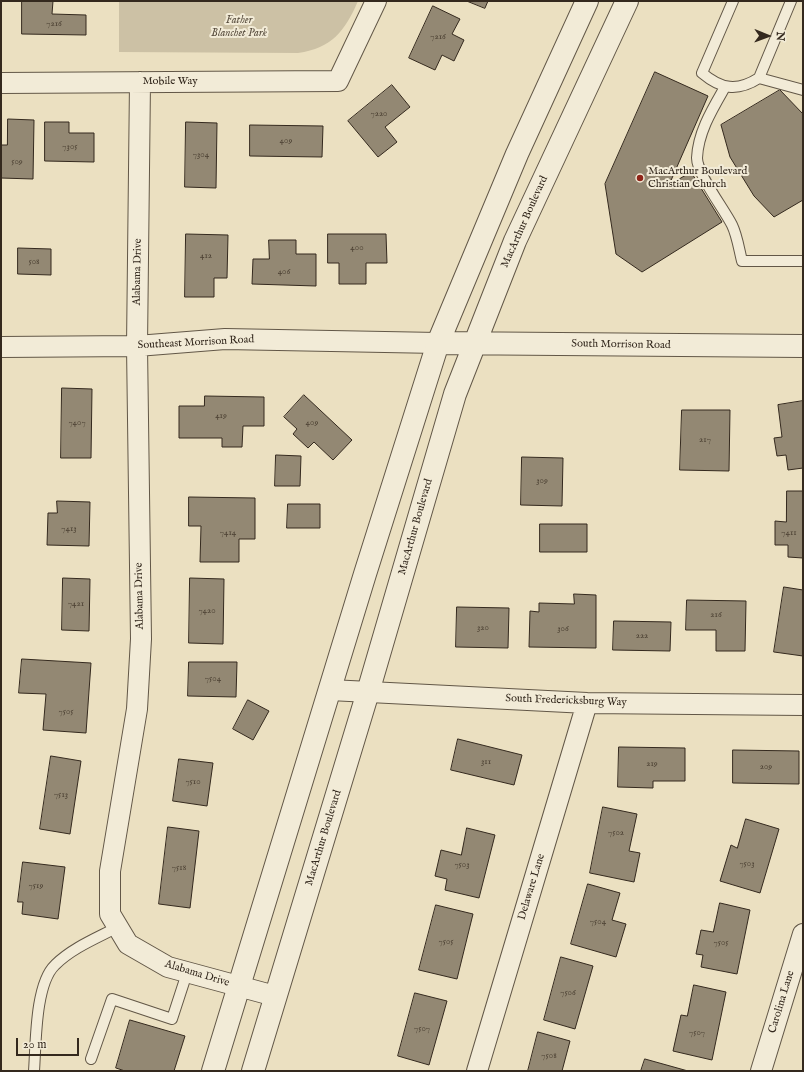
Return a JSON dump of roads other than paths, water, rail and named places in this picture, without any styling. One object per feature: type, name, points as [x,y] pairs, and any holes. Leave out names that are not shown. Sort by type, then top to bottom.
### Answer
[{"type":"street","name":"Mobile Way","points":[[1,83],[338,81],[376,1]]},
{"type":"street","points":[[213,1071],[438,343],[517,154],[587,1]]},
{"type":"street","name":"MacArthur Boulevard","points":[[253,1071],[368,692],[455,394],[515,240],[627,1]]},
{"type":"street","name":"Alabama Drive","points":[[140,82],[137,346],[141,639],[137,709],[110,872],[110,914],[128,944],[168,968],[275,996]]},
{"type":"street","name":"Southeast Morrison Road","points":[[1,347],[137,346],[225,339],[438,343]]},
{"type":"street","name":"South Morrison Road","points":[[438,343],[803,346]]},
{"type":"street","name":"South Fredericksburg Way","points":[[330,690],[587,703],[803,705]]},
{"type":"street","name":"Delaware Lane","points":[[477,1071],[587,703]]},
{"type":"street","name":"Carolina Lane","points":[[762,1071],[803,934]]},
{"type":"lane","points":[[733,1],[702,73],[711,81],[725,87],[749,85],[758,78],[791,1]]},
{"type":"lane","points":[[758,78],[803,90]]},
{"type":"lane","points":[[725,87],[708,118],[698,148],[697,159],[701,171],[733,227],[742,260],[803,261]]},
{"type":"lane","points":[[34,1071],[41,990],[54,966],[77,949],[118,927]]},
{"type":"lane","points":[[91,1059],[112,999],[172,1019],[188,973]]},
{"type":"place","name":"MacArthur Boulevard Christian Church","points":[[640,178]]},
{"type":"park label","name":"Father Blanchet Park","points":[[239,27]]}]
